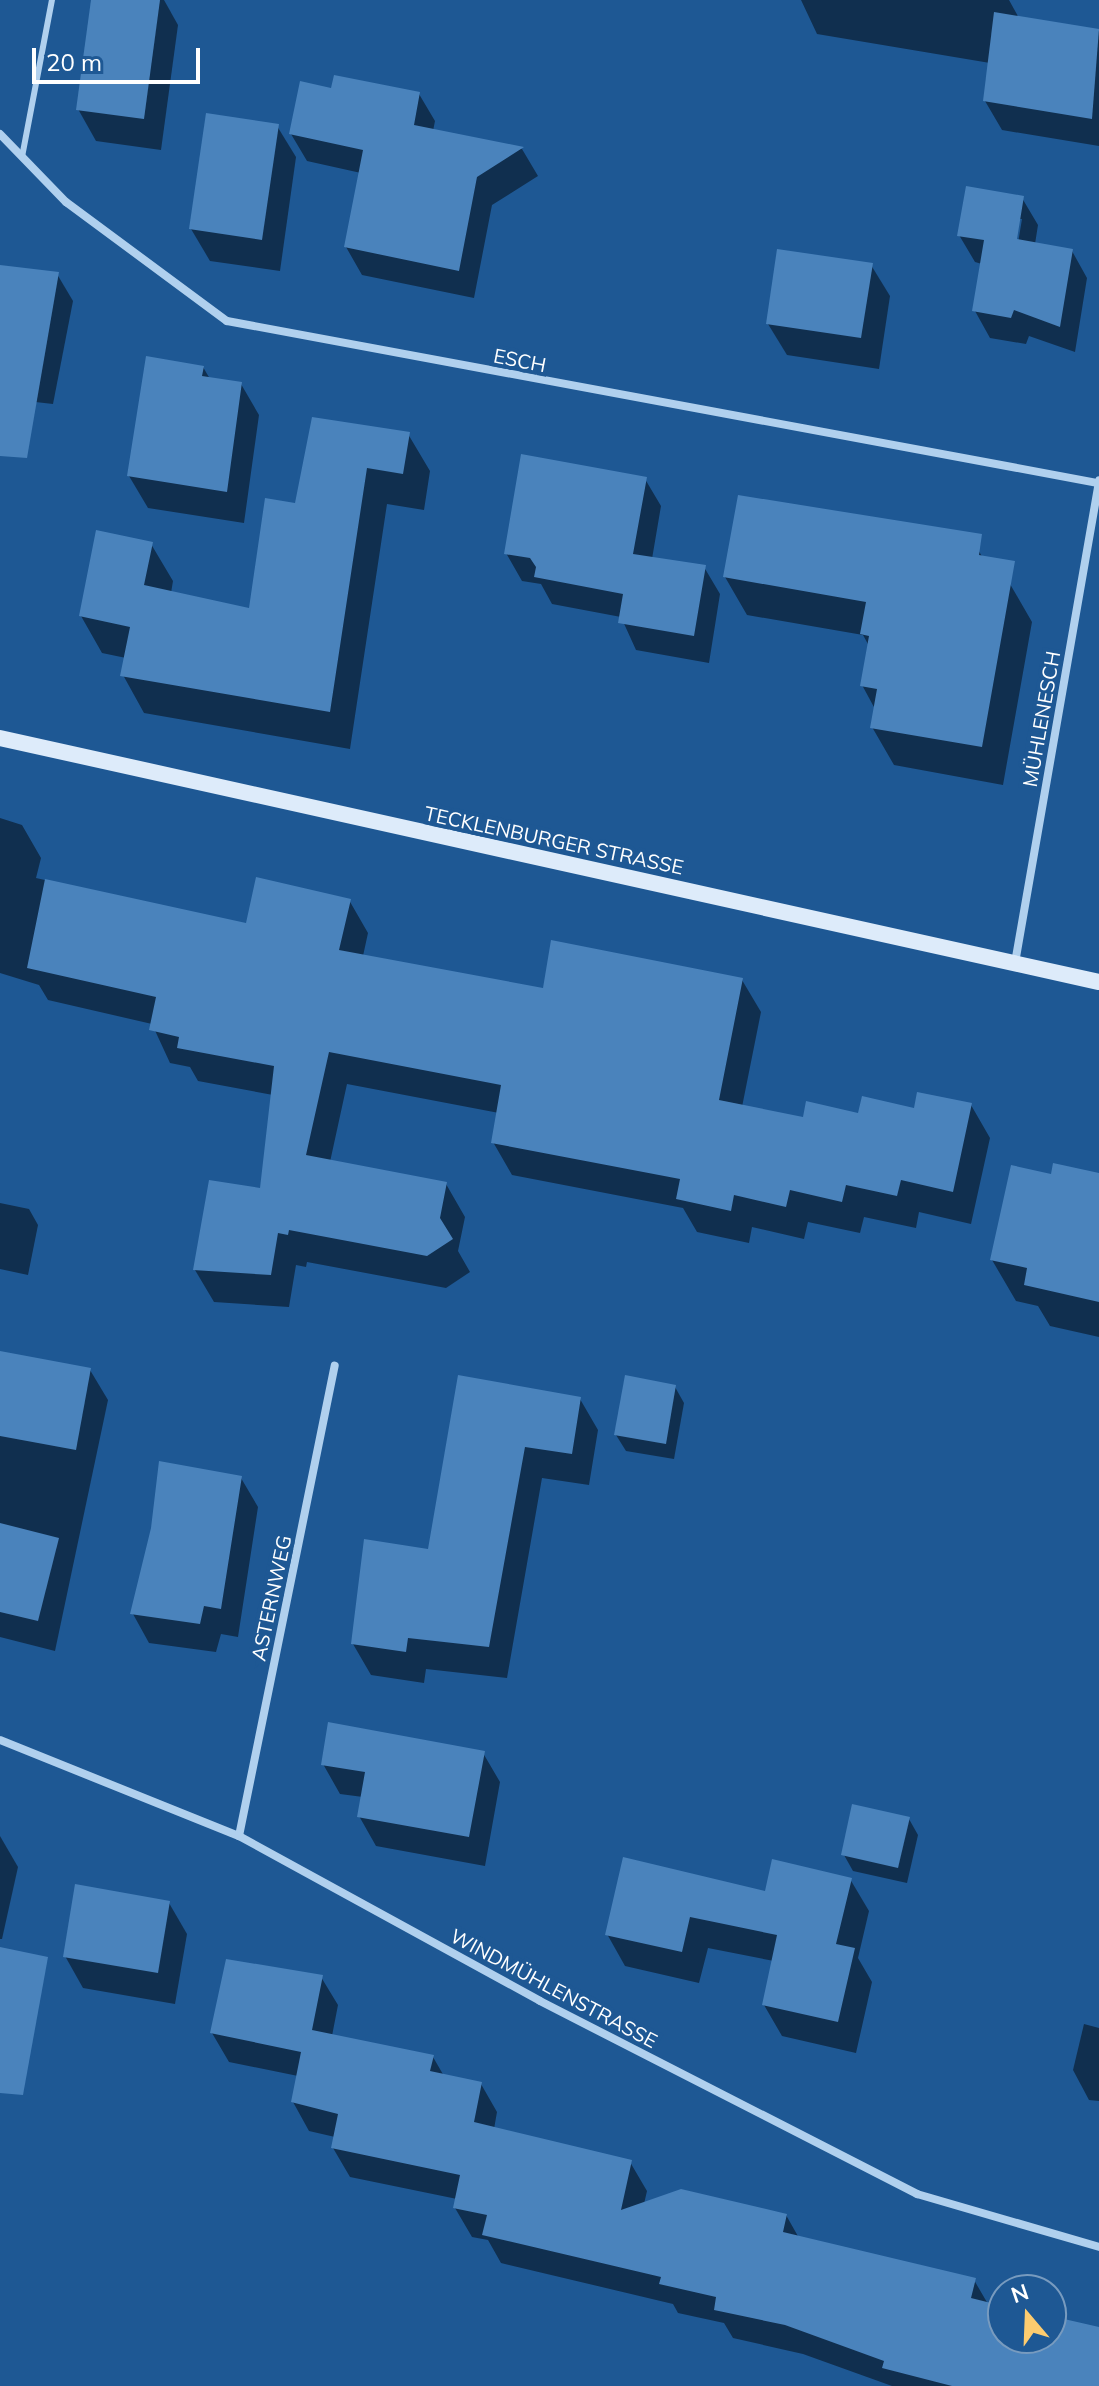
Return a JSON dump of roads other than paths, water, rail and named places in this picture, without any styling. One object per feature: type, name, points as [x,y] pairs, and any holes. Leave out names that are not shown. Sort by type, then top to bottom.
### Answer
[{"type":"street","name":"ESCH","points":[[0,134],[66,202],[227,321],[1099,482]]},
{"type":"street","name":"MÜHLENESCH","points":[[1015,963],[1099,482]]},
{"type":"street","name":"TECKLENBURGER STRASSE","points":[[0,738],[1099,982]]},
{"type":"street","name":"ASTERNWEG","points":[[239,1836],[335,1366]]},
{"type":"street","name":"WINDMÜHLENSTRASSE","points":[[0,1740],[239,1836],[540,2001],[917,2194],[1099,2247]]},
{"type":"lane","points":[[22,157],[52,0]]}]
